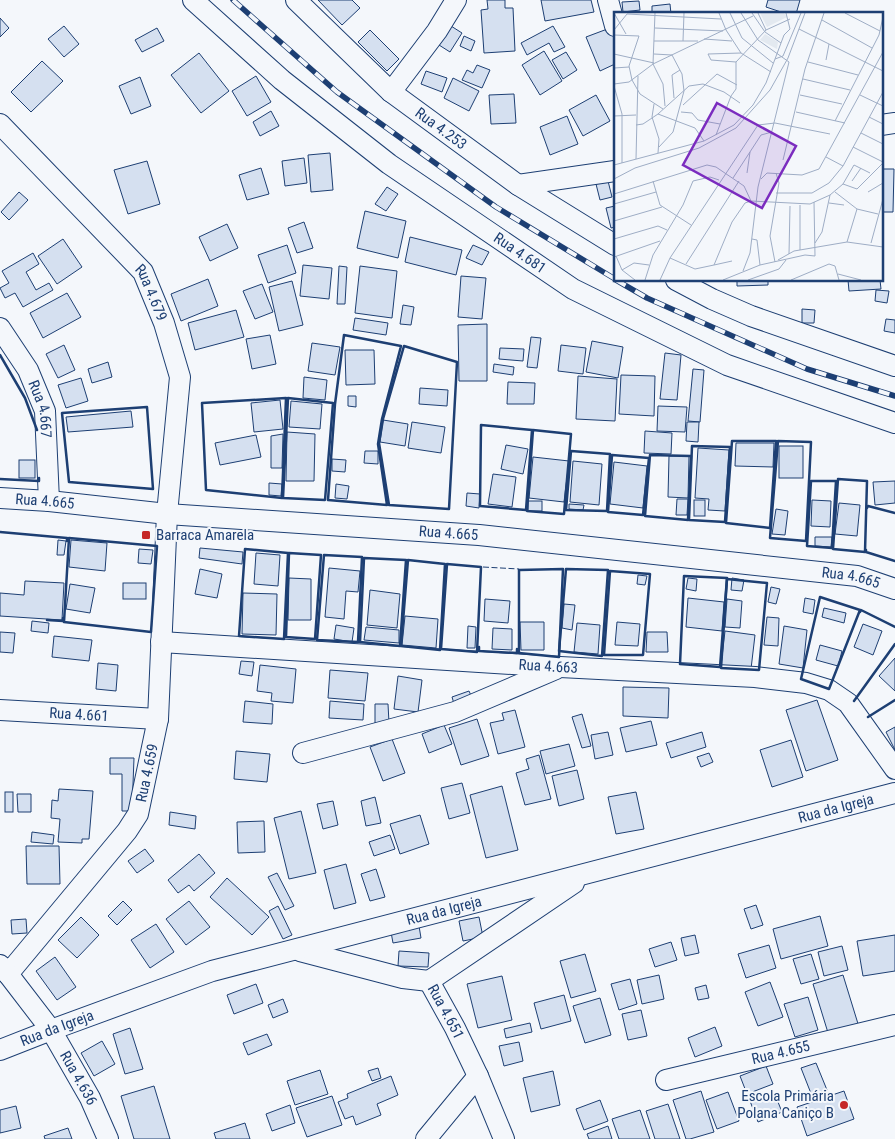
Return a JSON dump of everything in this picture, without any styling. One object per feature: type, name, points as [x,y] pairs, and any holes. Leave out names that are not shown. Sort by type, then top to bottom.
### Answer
[{"type":"street","name":"Rua 4.681","points":[[194,0],[282,80],[389,164],[573,290],[727,365],[895,423]]},
{"type":"street","name":"Rua 4.253","points":[[296,0],[391,92],[518,185],[614,244]]},
{"type":"street","points":[[391,92],[437,31],[456,0]]},
{"type":"street","points":[[608,0],[614,22]]},
{"type":"street","points":[[882,125],[895,123]]},
{"type":"street","name":"Rua 4.679","points":[[0,124],[143,272],[164,323],[180,378],[167,514]]},
{"type":"street","points":[[518,185],[614,171]]},
{"type":"street","points":[[678,281],[712,299],[751,316],[895,366]]},
{"type":"street","name":"Rua 4.667","points":[[0,328],[28,370],[45,410],[49,501]]},
{"type":"street","name":"Rua 4.665","points":[[0,498],[49,501],[167,514],[508,538],[857,576],[895,589]]},
{"type":"street","name":"Rua 4.659","points":[[4,969],[127,831],[138,814],[158,720],[167,514]]},
{"type":"street","name":"Rua 4.663","points":[[162,642],[560,667],[755,677],[806,683],[829,690],[848,703],[895,769]]},
{"type":"street","points":[[302,753],[455,712],[560,667]]},
{"type":"street","name":"Rua 4.661","points":[[0,710],[158,720]]},
{"type":"street","name":"Rua da Igreja","points":[[0,1050],[212,971],[895,793]]},
{"type":"street","points":[[429,981],[587,874]]},
{"type":"street","name":"Rua 4.651","points":[[297,950],[403,978],[429,981],[455,1028],[478,1076],[504,1139]]},
{"type":"street","name":"Rua 4.636","points":[[4,969],[51,1030],[90,1098],[108,1139]]},
{"type":"street","name":"Rua 4.655","points":[[666,1080],[895,1026]]},
{"type":"street","points":[[426,1139],[478,1076]]},
{"type":"building","points":[[318,0],[352,0],[360,8],[342,25]]},
{"type":"building","points":[[487,0],[505,0],[505,8],[513,8],[515,51],[484,53],[481,10],[488,9]]},
{"type":"building","points":[[541,0],[591,0],[594,12],[545,21]]},
{"type":"building","points":[[768,0],[800,0],[797,12],[781,12],[766,7]]},
{"type":"building","points":[[639,1],[640,10],[623,12],[622,2]]},
{"type":"building","points":[[670,4],[671,12],[652,12],[652,6]]},
{"type":"building","points":[[0,18],[9,28],[0,37]]},
{"type":"building","points":[[64,26],[79,44],[64,57],[48,39]]},
{"type":"building","points":[[451,26],[462,33],[450,52],[439,45]]},
{"type":"building","points":[[553,26],[565,47],[554,52],[549,43],[527,55],[521,43]]},
{"type":"building","points":[[157,28],[164,41],[142,52],[135,40]]},
{"type":"building","points":[[610,28],[614,37],[614,64],[600,71],[586,37]]},
{"type":"building","points":[[370,30],[399,59],[387,71],[358,42]]},
{"type":"building","points":[[464,36],[475,41],[471,51],[460,46]]},
{"type":"building","points":[[544,51],[562,81],[540,95],[522,65]]},
{"type":"building","points":[[566,52],[577,70],[563,79],[552,60]]},
{"type":"building","points":[[199,53],[229,91],[201,113],[171,75]]},
{"type":"building","points":[[42,61],[63,81],[31,112],[11,92]]},
{"type":"building","points":[[477,65],[490,70],[482,88],[462,80],[467,70],[473,73]]},
{"type":"building","points":[[426,71],[447,78],[442,92],[421,84]]},
{"type":"building","points":[[256,76],[271,102],[247,116],[232,91]]},
{"type":"building","points":[[140,77],[151,106],[131,114],[119,86]]},
{"type":"building","points":[[453,78],[479,91],[469,111],[444,98]]},
{"type":"building","points":[[514,94],[516,123],[491,124],[489,95]]},
{"type":"building","points":[[596,95],[610,121],[583,136],[569,110]]},
{"type":"building","points":[[271,111],[279,126],[260,136],[253,122]]},
{"type":"building","points":[[567,116],[578,144],[550,155],[540,127]]},
{"type":"building","points":[[330,153],[333,190],[311,192],[308,155]]},
{"type":"building","points":[[304,158],[307,183],[285,186],[282,161]]},
{"type":"building","points":[[147,161],[160,204],[128,214],[114,170]]},
{"type":"building","points":[[261,168],[269,194],[247,200],[239,175]]},
{"type":"building","points":[[882,169],[894,169],[893,212],[882,212]]},
{"type":"building","points":[[608,181],[612,197],[600,200],[596,184]]},
{"type":"building","points":[[387,187],[398,194],[386,211],[375,204]]},
{"type":"building","points":[[19,192],[28,200],[9,220],[1,212]]},
{"type":"building","points":[[614,206],[614,227],[611,228],[606,208]]},
{"type":"building","points":[[365,211],[406,221],[398,258],[357,248]]},
{"type":"building","points":[[304,222],[313,248],[297,253],[288,228]]},
{"type":"building","points":[[227,224],[238,248],[210,261],[199,237]]},
{"type":"building","points":[[410,237],[462,250],[456,275],[405,262]]},
{"type":"building","points":[[63,239],[82,267],[57,284],[38,256]]},
{"type":"building","points":[[287,245],[296,273],[268,283],[258,255]]},
{"type":"building","points":[[473,245],[489,252],[482,265],[466,258]]},
{"type":"building","points":[[33,253],[39,264],[26,272],[36,290],[49,283],[53,290],[23,307],[15,293],[5,298],[0,288],[9,283],[2,271]]},
{"type":"building","points":[[303,265],[332,268],[329,299],[300,296]]},
{"type":"building","points":[[339,266],[347,267],[345,304],[337,304]]},
{"type":"building","points":[[360,266],[397,271],[392,318],[355,313]]},
{"type":"building","points":[[461,276],[486,278],[482,319],[458,317]]},
{"type":"building","points":[[208,279],[218,306],[181,321],[171,294]]},
{"type":"building","points":[[292,281],[303,325],[279,331],[269,287]]},
{"type":"building","points":[[737,281],[768,281],[768,285],[737,286]]},
{"type":"building","points":[[848,281],[880,281],[881,289],[849,291]]},
{"type":"building","points":[[262,284],[273,312],[255,319],[243,291]]},
{"type":"building","points":[[876,290],[889,291],[887,303],[875,301]]},
{"type":"building","points":[[67,293],[81,317],[43,338],[30,313]]},
{"type":"building","points":[[403,305],[414,307],[411,325],[400,324]]},
{"type":"building","points":[[802,309],[815,310],[814,323],[802,323]]},
{"type":"building","points":[[236,310],[244,337],[195,350],[188,323]]},
{"type":"building","points":[[355,318],[388,323],[386,335],[353,330]]},
{"type":"building","points":[[886,319],[895,320],[895,333],[884,331]]},
{"type":"building","points":[[487,324],[487,381],[459,381],[458,325]]},
{"type":"building","points":[[270,335],[276,364],[252,369],[246,339]]},
{"type":"building","points":[[531,337],[541,338],[537,368],[527,367]]},
{"type":"building","points":[[592,341],[623,347],[618,378],[586,372]]},
{"type":"building","points":[[312,343],[340,347],[335,375],[308,371]]},
{"type":"building","points":[[64,345],[75,370],[58,378],[46,354]]},
{"type":"building","points":[[561,345],[586,348],[583,374],[558,371]]},
{"type":"building","points":[[500,348],[524,349],[523,361],[499,359]]},
{"type":"building","points":[[345,350],[374,350],[375,384],[346,385]]},
{"type":"building","points":[[665,353],[681,355],[677,400],[660,399]]},
{"type":"building","points":[[108,362],[112,377],[92,383],[88,369]]},
{"type":"building","points":[[494,364],[514,367],[513,375],[493,372]]},
{"type":"building","points":[[693,369],[704,370],[700,422],[688,421]]},
{"type":"building","points":[[621,375],[655,376],[654,416],[619,414]]},
{"type":"building","points":[[578,376],[617,379],[615,421],[576,419]]},
{"type":"building","points":[[304,377],[327,380],[325,400],[303,398]]},
{"type":"building","points":[[81,378],[88,401],[66,408],[58,385]]},
{"type":"building","points":[[508,382],[535,383],[534,404],[507,404]]},
{"type":"building","points":[[420,388],[448,390],[447,406],[419,404]]},
{"type":"building","points":[[348,396],[356,396],[356,407],[348,406]]},
{"type":"building","points":[[280,400],[283,429],[254,432],[251,403]]},
{"type":"building","points":[[291,401],[322,404],[320,429],[289,427]]},
{"type":"building","points":[[658,406],[687,407],[685,432],[657,431]]},
{"type":"building","points":[[131,411],[133,427],[68,432],[66,417]]},
{"type":"building","points":[[383,420],[408,424],[405,446],[380,442]]},
{"type":"building","points":[[412,422],[445,427],[441,453],[408,448]]},
{"type":"building","points":[[687,422],[699,422],[698,442],[686,441]]},
{"type":"building","points":[[645,431],[672,433],[671,454],[644,453]]},
{"type":"building","points":[[287,432],[315,434],[314,481],[286,481]]},
{"type":"building","points":[[283,434],[282,468],[271,468],[271,436]]},
{"type":"building","points":[[256,435],[261,457],[220,465],[215,443]]},
{"type":"building","points":[[736,443],[774,443],[773,467],[735,466]]},
{"type":"building","points":[[506,445],[528,449],[523,474],[501,469]]},
{"type":"building","points":[[779,446],[803,446],[803,478],[779,478]]},
{"type":"building","points":[[698,448],[729,450],[725,511],[708,510],[709,499],[695,498]]},
{"type":"building","points":[[365,451],[378,451],[378,464],[364,463]]},
{"type":"building","points":[[669,456],[689,456],[688,498],[668,497]]},
{"type":"building","points":[[533,457],[569,461],[564,502],[529,498]]},
{"type":"building","points":[[332,459],[346,460],[345,472],[332,471]]},
{"type":"building","points":[[19,460],[35,460],[35,478],[19,478]]},
{"type":"building","points":[[573,461],[602,464],[599,505],[570,502]]},
{"type":"building","points":[[614,462],[647,466],[643,508],[610,504]]},
{"type":"building","points":[[493,474],[516,477],[512,507],[488,504]]},
{"type":"building","points":[[895,481],[895,503],[875,505],[873,482]]},
{"type":"building","points":[[269,483],[282,484],[281,496],[269,495]]},
{"type":"building","points":[[336,484],[349,486],[347,499],[335,498]]},
{"type":"building","points":[[467,493],[480,494],[479,508],[466,506]]},
{"type":"building","points":[[677,499],[688,499],[687,515],[676,515]]},
{"type":"building","points":[[694,500],[705,500],[705,516],[694,516]]},
{"type":"building","points":[[812,500],[831,501],[830,527],[811,526]]},
{"type":"building","points":[[528,501],[542,501],[542,511],[528,511]]},
{"type":"building","points":[[839,503],[860,505],[857,536],[835,534]]},
{"type":"building","points":[[569,504],[584,505],[583,510],[569,509]]},
{"type":"building","points":[[776,509],[788,511],[785,535],[772,534]]},
{"type":"building","points":[[815,537],[832,537],[831,547],[815,546]]},
{"type":"building","points":[[58,540],[66,541],[64,555],[57,555]]},
{"type":"building","points":[[71,540],[107,543],[105,571],[69,567]]},
{"type":"building","points":[[200,548],[243,552],[242,564],[199,558]]},
{"type":"building","points":[[139,549],[153,550],[151,564],[138,563]]},
{"type":"building","points":[[256,553],[280,555],[278,586],[254,584]]},
{"type":"building","points":[[329,568],[360,571],[358,592],[346,591],[344,619],[325,617]]},
{"type":"building","points":[[200,569],[222,574],[217,598],[195,594]]},
{"type":"building","points":[[638,575],[647,576],[645,585],[637,584]]},
{"type":"building","points":[[289,578],[311,579],[311,620],[288,620]]},
{"type":"building","points":[[688,578],[697,579],[696,591],[686,589]]},
{"type":"building","points":[[732,578],[744,580],[742,591],[731,590]]},
{"type":"building","points":[[25,581],[64,583],[62,620],[0,616],[0,593],[24,595]]},
{"type":"building","points":[[123,583],[146,583],[146,599],[123,599]]},
{"type":"building","points":[[70,584],[95,588],[90,613],[66,609]]},
{"type":"building","points":[[771,587],[780,589],[776,604],[768,602]]},
{"type":"building","points":[[370,590],[400,594],[397,628],[367,625]]},
{"type":"building","points":[[243,593],[277,594],[276,635],[242,634]]},
{"type":"building","points":[[688,598],[724,602],[722,631],[686,627]]},
{"type":"building","points":[[805,598],[815,600],[813,614],[803,612]]},
{"type":"building","points":[[485,599],[510,601],[508,623],[484,621]]},
{"type":"building","points":[[727,599],[742,601],[740,628],[725,627]]},
{"type":"building","points":[[564,604],[575,605],[572,630],[562,628]]},
{"type":"building","points":[[824,608],[846,613],[844,623],[822,617]]},
{"type":"building","points":[[405,616],[438,619],[436,648],[402,645]]},
{"type":"building","points":[[767,617],[779,618],[778,646],[764,645]]},
{"type":"building","points":[[32,621],[49,623],[48,633],[31,631]]},
{"type":"building","points":[[520,622],[544,622],[544,650],[521,650]]},
{"type":"building","points":[[617,622],[640,624],[638,646],[615,645]]},
{"type":"building","points":[[577,623],[600,625],[598,654],[574,652]]},
{"type":"building","points":[[863,624],[882,631],[873,655],[854,647]]},
{"type":"building","points":[[336,625],[354,628],[352,642],[334,639]]},
{"type":"building","points":[[468,626],[476,627],[475,648],[467,648]]},
{"type":"building","points":[[784,626],[807,630],[803,668],[779,664]]},
{"type":"building","points":[[366,627],[399,630],[399,643],[364,640]]},
{"type":"building","points":[[493,628],[512,629],[512,650],[492,649]]},
{"type":"building","points":[[725,631],[755,635],[751,669],[721,666]]},
{"type":"building","points":[[0,632],[15,633],[13,653],[0,652]]},
{"type":"building","points":[[647,632],[667,632],[668,652],[646,652]]},
{"type":"building","points":[[54,636],[92,640],[89,661],[52,657]]},
{"type":"building","points":[[820,645],[842,651],[838,666],[816,660]]},
{"type":"building","points":[[895,658],[895,691],[879,676]]},
{"type":"building","points":[[241,661],[254,662],[252,676],[239,674]]},
{"type":"building","points":[[98,663],[118,665],[116,691],[96,689]]},
{"type":"building","points":[[260,665],[296,669],[293,703],[271,701],[272,693],[257,691]]},
{"type":"building","points":[[330,670],[368,673],[365,701],[328,698]]},
{"type":"building","points":[[398,676],[422,680],[418,712],[394,709]]},
{"type":"building","points":[[623,687],[669,688],[668,718],[623,716]]},
{"type":"building","points":[[469,691],[473,700],[455,707],[452,697]]},
{"type":"building","points":[[817,700],[838,760],[806,771],[786,710]]},
{"type":"building","points":[[245,701],[273,704],[272,724],[243,722]]},
{"type":"building","points":[[330,701],[364,704],[363,720],[329,718]]},
{"type":"building","points":[[375,704],[388,704],[389,723],[375,723]]},
{"type":"building","points":[[515,710],[525,747],[498,754],[490,723],[504,720],[502,713]]},
{"type":"building","points":[[582,714],[591,746],[582,748],[572,717]]},
{"type":"building","points":[[477,719],[489,756],[461,765],[449,728]]},
{"type":"building","points":[[651,721],[657,745],[626,752],[620,728]]},
{"type":"building","points":[[444,725],[452,744],[429,753],[422,734]]},
{"type":"building","points":[[895,727],[895,750],[886,732]]},
{"type":"building","points":[[608,732],[613,755],[595,759],[591,735]]},
{"type":"building","points":[[702,732],[706,747],[671,758],[666,743]]},
{"type":"building","points":[[392,739],[405,773],[383,781],[370,747]]},
{"type":"building","points":[[791,740],[803,777],[772,787],[760,750]]},
{"type":"building","points":[[569,744],[575,766],[546,774],[540,751]]},
{"type":"building","points":[[236,751],[270,754],[267,782],[234,779]]},
{"type":"building","points":[[709,753],[713,762],[701,767],[697,757]]},
{"type":"building","points":[[539,755],[551,799],[525,805],[516,773],[529,769],[526,759]]},
{"type":"building","points":[[110,758],[134,758],[132,811],[122,811],[122,774],[110,774]]},
{"type":"building","points":[[577,770],[584,799],[559,806],[552,776]]},
{"type":"building","points":[[462,783],[470,813],[449,819],[441,788]]},
{"type":"building","points":[[502,786],[518,850],[486,858],[470,795]]},
{"type":"building","points":[[59,789],[93,791],[89,839],[82,839],[82,843],[58,842],[60,819],[51,818],[52,800],[58,801]]},
{"type":"building","points":[[5,792],[13,792],[13,812],[5,812]]},
{"type":"building","points":[[636,792],[644,829],[616,834],[608,797]]},
{"type":"building","points":[[17,794],[31,794],[31,812],[18,812]]},
{"type":"building","points":[[375,797],[381,823],[366,826],[361,801]]},
{"type":"building","points":[[333,801],[338,825],[323,829],[317,804]]},
{"type":"building","points":[[301,811],[316,873],[289,879],[274,818]]},
{"type":"building","points":[[170,812],[196,816],[195,829],[169,825]]},
{"type":"building","points":[[420,815],[429,844],[400,854],[390,824]]},
{"type":"building","points":[[264,821],[265,852],[238,853],[237,822]]},
{"type":"building","points":[[32,832],[54,835],[53,844],[31,842]]},
{"type":"building","points":[[390,835],[395,849],[374,856],[369,842]]},
{"type":"building","points":[[26,846],[59,846],[60,884],[27,884]]},
{"type":"building","points":[[145,849],[154,861],[137,873],[128,861]]},
{"type":"building","points":[[199,854],[215,873],[194,891],[189,885],[178,893],[168,880]]},
{"type":"building","points":[[346,864],[356,903],[334,909],[324,870]]},
{"type":"building","points":[[376,869],[385,897],[370,901],[361,874]]},
{"type":"building","points":[[277,873],[294,906],[285,910],[268,877]]},
{"type":"building","points":[[227,878],[269,917],[252,935],[210,897]]},
{"type":"building","points":[[123,901],[132,910],[117,925],[108,916]]},
{"type":"building","points":[[189,901],[210,927],[186,945],[166,919]]},
{"type":"building","points":[[756,905],[763,925],[751,929],[744,909]]},
{"type":"building","points":[[278,906],[292,935],[283,939],[269,911]]},
{"type":"building","points":[[820,916],[828,946],[781,959],[773,929]]},
{"type":"building","points":[[81,917],[99,935],[77,958],[58,940]]},
{"type":"building","points":[[479,917],[483,937],[463,941],[459,921]]},
{"type":"building","points":[[26,919],[27,933],[12,934],[11,920]]},
{"type":"building","points":[[156,924],[174,952],[150,968],[131,940]]},
{"type":"building","points":[[419,926],[421,938],[393,943],[391,932]]},
{"type":"building","points":[[695,935],[699,953],[685,956],[681,938]]},
{"type":"building","points":[[895,935],[895,971],[863,976],[857,941]]},
{"type":"building","points":[[671,942],[677,960],[655,967],[649,949]]},
{"type":"building","points":[[769,945],[776,968],[746,978],[738,954]]},
{"type":"building","points":[[842,946],[848,970],[824,976],[818,952]]},
{"type":"building","points":[[399,951],[429,953],[428,967],[398,966]]},
{"type":"building","points":[[585,954],[596,991],[571,998],[560,961]]},
{"type":"building","points":[[811,954],[819,979],[801,984],[793,959]]},
{"type":"building","points":[[55,957],[76,987],[57,1000],[36,971]]},
{"type":"building","points":[[659,975],[664,999],[642,1004],[637,980]]},
{"type":"building","points":[[843,975],[859,1027],[829,1036],[813,984]]},
{"type":"building","points":[[502,976],[512,1020],[478,1028],[467,984]]},
{"type":"building","points":[[630,979],[637,1004],[619,1010],[611,984]]},
{"type":"building","points":[[770,982],[783,1017],[758,1026],[745,992]]},
{"type":"building","points":[[256,984],[263,1003],[234,1014],[227,995]]},
{"type":"building","points":[[706,985],[709,998],[698,1000],[695,988]]},
{"type":"building","points":[[564,995],[571,1021],[541,1029],[534,1003]]},
{"type":"building","points":[[808,997],[818,1030],[795,1037],[784,1004]]},
{"type":"building","points":[[600,998],[611,1035],[585,1043],[573,1006]]},
{"type":"building","points":[[283,999],[288,1012],[273,1018],[268,1005]]},
{"type":"building","points":[[641,1010],[647,1036],[628,1040],[622,1014]]},
{"type":"building","points":[[530,1023],[532,1032],[506,1038],[504,1029]]},
{"type":"building","points":[[715,1027],[722,1046],[695,1057],[688,1038]]},
{"type":"building","points":[[130,1028],[143,1069],[125,1074],[113,1034]]},
{"type":"building","points":[[267,1034],[272,1045],[248,1055],[243,1043]]},
{"type":"building","points":[[102,1041],[115,1064],[94,1076],[81,1053]]},
{"type":"building","points":[[519,1042],[523,1061],[504,1066],[499,1046]]},
{"type":"building","points":[[816,1063],[827,1090],[812,1096],[801,1068]]},
{"type":"building","points":[[766,1066],[773,1084],[747,1094],[740,1076]]},
{"type":"building","points":[[378,1068],[381,1078],[372,1081],[368,1071]]},
{"type":"building","points":[[320,1070],[328,1094],[295,1105],[287,1081]]},
{"type":"building","points":[[553,1071],[560,1105],[531,1112],[523,1078]]},
{"type":"building","points":[[391,1076],[398,1095],[377,1104],[381,1115],[356,1125],[353,1116],[345,1119],[338,1102],[348,1098],[347,1094]]},
{"type":"building","points":[[154,1086],[170,1139],[134,1139],[121,1096]]},
{"type":"building","points":[[701,1091],[714,1132],[686,1139],[673,1100]]},
{"type":"building","points":[[844,1091],[854,1119],[807,1136],[797,1107]]},
{"type":"building","points":[[728,1092],[739,1121],[717,1129],[706,1100]]},
{"type":"building","points":[[774,1092],[782,1112],[758,1122],[750,1101]]},
{"type":"building","points":[[332,1096],[342,1125],[307,1137],[296,1108]]},
{"type":"building","points":[[600,1100],[608,1121],[584,1130],[576,1109]]},
{"type":"building","points":[[668,1104],[680,1139],[655,1139],[646,1111]]},
{"type":"building","points":[[290,1105],[295,1123],[272,1131],[266,1114]]},
{"type":"building","points":[[16,1106],[21,1128],[0,1133],[0,1110]]},
{"type":"building","points":[[640,1110],[650,1139],[619,1139],[612,1119]]},
{"type":"building","points":[[245,1123],[250,1139],[216,1139],[214,1133]]},
{"type":"building","points":[[608,1126],[612,1139],[589,1139],[587,1134]]},
{"type":"building","points":[[68,1128],[72,1139],[45,1139],[44,1136]]},
{"type":"railway","points":[[233,0],[337,92],[496,207],[614,278]]},
{"type":"railway","points":[[618,281],[647,298],[807,369],[895,396]]},
{"type":"fence","points":[[483,567],[519,569]]},
{"type":"wall","points":[[344,335],[401,346],[382,419],[378,444],[387,505],[328,500],[335,404],[344,335]]},
{"type":"wall","points":[[404,346],[457,362],[449,509],[389,505],[379,443],[383,419],[404,346]]},
{"type":"wall","points":[[0,355],[25,398],[37,430]]},
{"type":"wall","points":[[286,398],[282,498],[206,490],[202,403],[286,398]]},
{"type":"wall","points":[[288,398],[333,403],[325,500],[283,498],[288,398]]},
{"type":"wall","points":[[147,407],[153,489],[69,482],[62,413],[147,407]]},
{"type":"wall","points":[[481,425],[532,430],[526,510],[480,506],[481,425]]},
{"type":"wall","points":[[533,430],[571,434],[564,514],[527,511],[533,430]]},
{"type":"wall","points":[[732,441],[776,441],[770,528],[726,523],[732,441]]},
{"type":"wall","points":[[778,441],[811,442],[806,541],[770,538],[778,441]]},
{"type":"wall","points":[[692,446],[730,447],[725,522],[689,520],[692,446]]},
{"type":"wall","points":[[571,451],[610,454],[607,511],[566,510],[571,451]]},
{"type":"wall","points":[[612,455],[649,458],[643,515],[608,512],[612,455]]},
{"type":"wall","points":[[650,455],[691,456],[688,520],[645,516],[650,455]]},
{"type":"wall","points":[[0,479],[39,481],[39,478]]},
{"type":"wall","points":[[838,479],[867,481],[865,552],[833,549],[838,479]]},
{"type":"wall","points":[[811,481],[836,481],[832,548],[807,546],[811,481]]},
{"type":"wall","points":[[867,508],[868,506],[895,513]]},
{"type":"wall","points":[[0,532],[67,538],[67,541]]},
{"type":"wall","points":[[69,538],[157,546],[151,632],[64,622],[69,538]]},
{"type":"wall","points":[[245,549],[288,553],[284,639],[239,636],[245,549]]},
{"type":"wall","points":[[866,550],[866,552],[895,561]]},
{"type":"wall","points":[[289,553],[321,555],[315,639],[286,637],[289,553]]},
{"type":"wall","points":[[324,555],[362,557],[358,642],[317,640],[324,555]]},
{"type":"wall","points":[[364,558],[406,560],[400,646],[360,642],[364,558]]},
{"type":"wall","points":[[408,560],[445,564],[440,650],[401,646],[408,560]]},
{"type":"wall","points":[[447,564],[481,567],[477,652],[441,649],[447,564]]},
{"type":"wall","points":[[563,569],[559,657],[519,653],[519,570],[563,569]]},
{"type":"wall","points":[[566,569],[608,570],[602,656],[559,651],[566,569]]},
{"type":"wall","points":[[610,571],[650,574],[643,655],[604,655],[610,571]]},
{"type":"wall","points":[[684,576],[727,578],[720,667],[680,664],[684,576]]},
{"type":"wall","points":[[727,579],[767,583],[759,670],[721,668],[727,579]]},
{"type":"wall","points":[[820,597],[860,610],[829,689],[801,679],[820,597]]},
{"type":"wall","points":[[860,612],[861,610],[895,627]]},
{"type":"wall","points":[[47,620],[63,621],[63,618]]},
{"type":"wall","points":[[854,701],[895,644]]},
{"type":"wall","points":[[479,647],[479,651],[517,653],[517,649]]},
{"type":"wall","points":[[868,717],[895,700]]},
{"type":"place","name":"Barraca Amarela","points":[[146,535]]},
{"type":"place","name":"Escola Primária Polana Caniço B","points":[[844,1105]]}]
